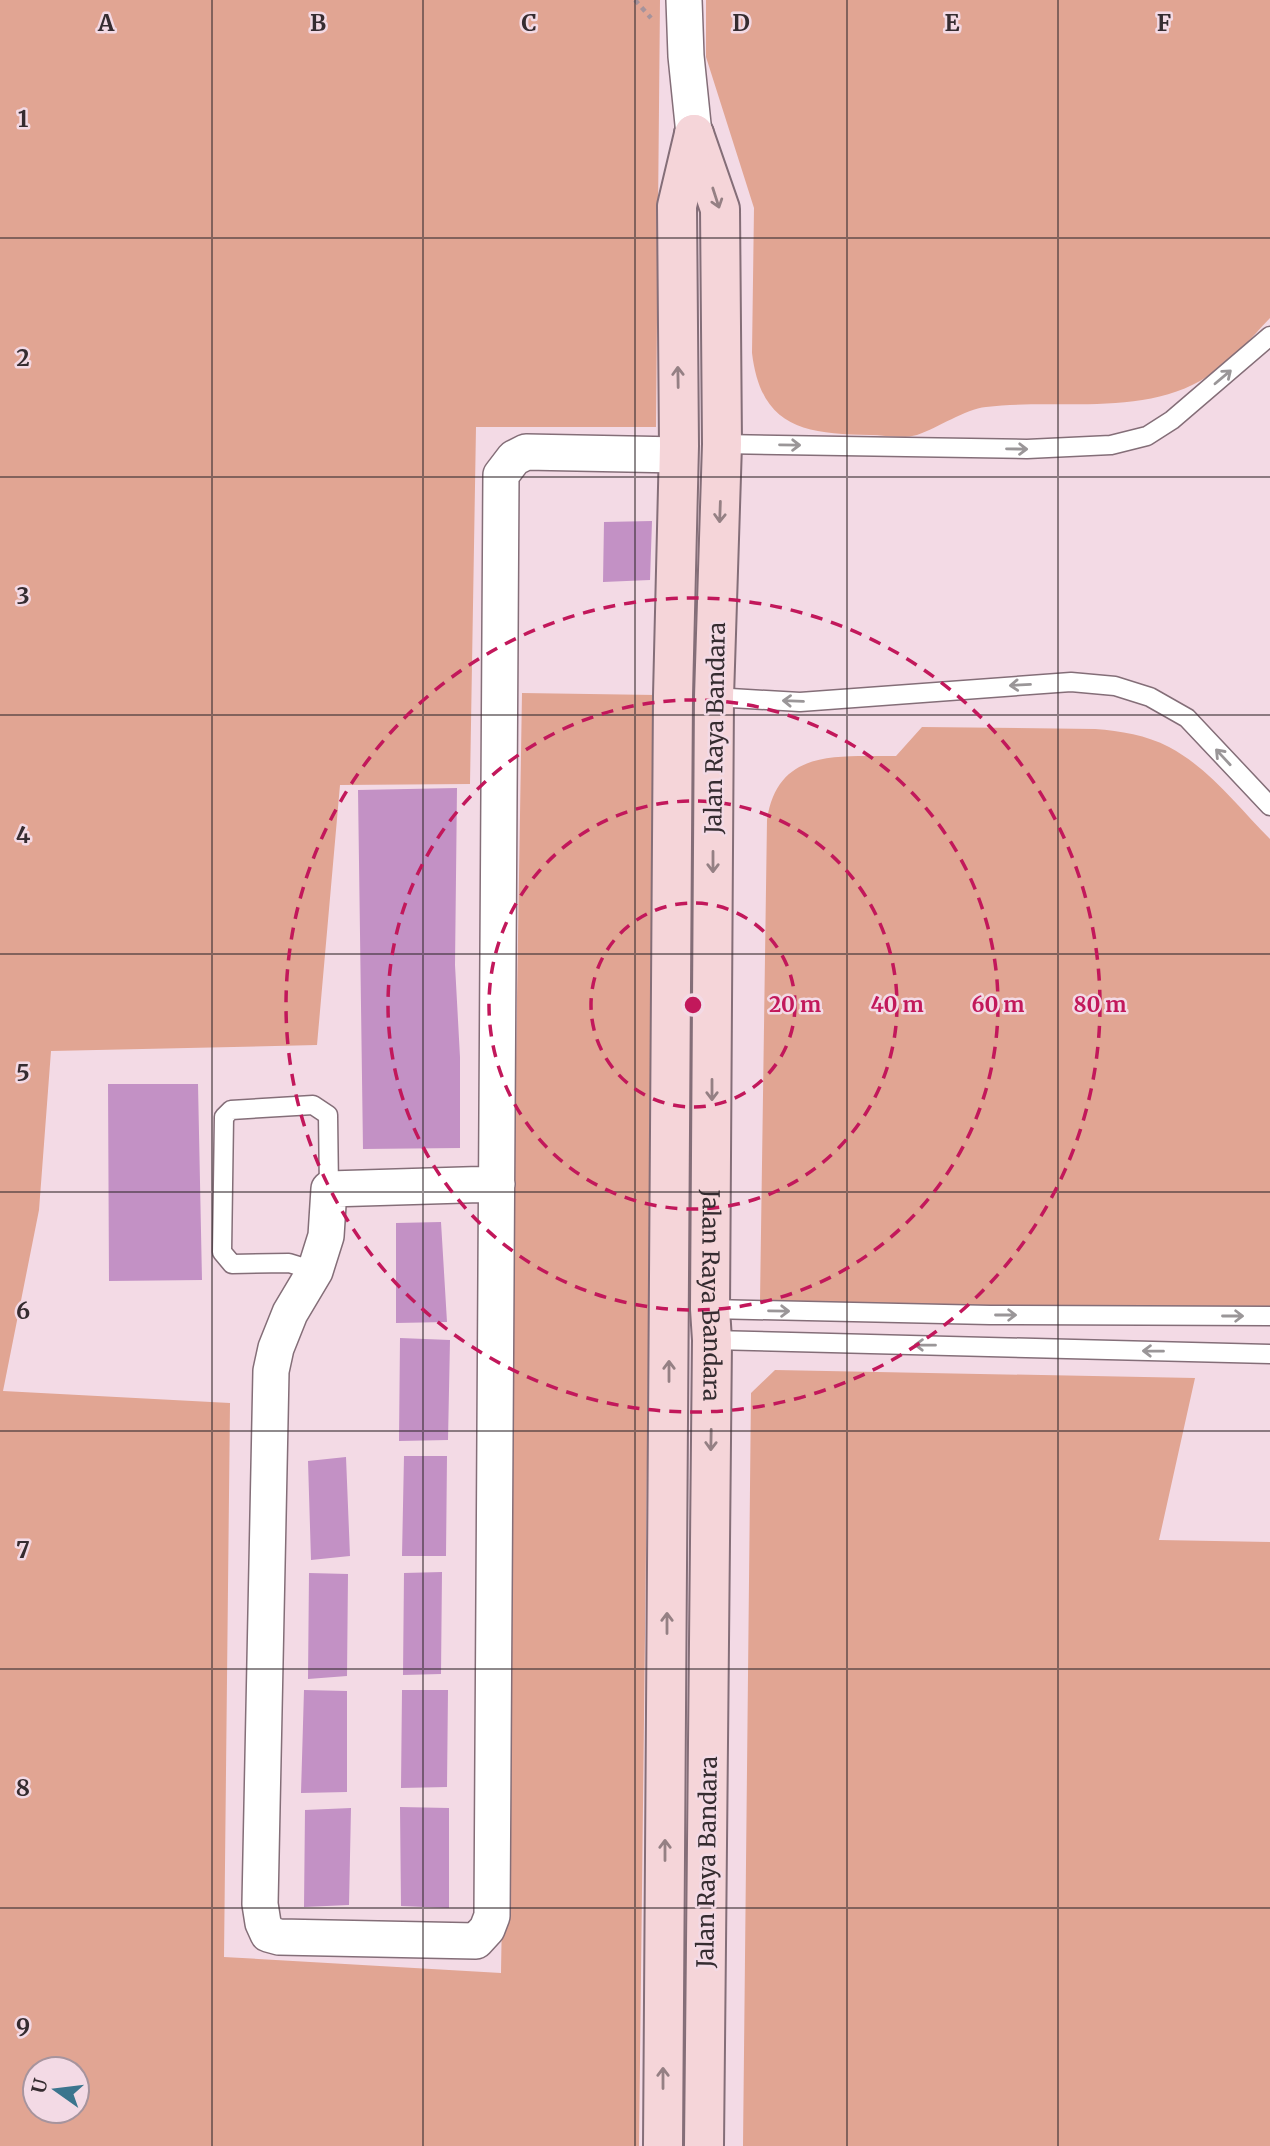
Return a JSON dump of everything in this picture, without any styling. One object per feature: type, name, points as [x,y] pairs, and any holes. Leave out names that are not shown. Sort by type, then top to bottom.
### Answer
[{"type":"main road","name":"Jalan Raya Bandara","points":[[694,134],[720,209],[722,444],[714,697],[704,2146]]},
{"type":"main road","name":"Jalan Raya Bandara","points":[[663,2146],[673,696],[679,450],[677,206],[694,134]]},
{"type":"main road","points":[[679,450],[722,444]]},
{"type":"street","points":[[684,0],[686,56],[694,134]]},
{"type":"street","points":[[497,1184],[329,1189],[326,1236],[315,1272],[290,1313],[276,1348],[271,1371],[261,1890],[262,1923],[268,1934],[279,1937],[476,1941],[487,1929],[492,1916],[497,1184],[501,475],[514,458],[526,452],[679,450]]},
{"type":"lane","points":[[722,444],[1027,449],[1111,445],[1147,436],[1172,420],[1270,337]]},
{"type":"lane","points":[[714,697],[800,702],[1072,682],[1115,686],[1150,697],[1187,718],[1270,806]]},
{"type":"lane","points":[[315,1272],[289,1263],[232,1264],[222,1252],[224,1117],[231,1110],[313,1105],[328,1115],[329,1189]]},
{"type":"lane","points":[[711,1325],[1004,1315],[1270,1316]]},
{"type":"lane","points":[[711,1325],[1270,1354]]},
{"type":"shaded area","points":[[0,0],[660,0],[656,427],[476,427],[470,784],[340,785],[317,1045],[51,1051],[39,1210],[3,1391],[230,1403],[224,1957],[501,1973],[522,693],[656,695],[639,2146],[0,2146]]},
{"type":"shaded area","points":[[706,0],[1270,0],[1270,318],[1217,370],[1183,389],[1157,397],[1100,404],[978,408],[917,435],[906,437],[825,432],[790,422],[776,412],[765,397],[757,378],[752,353],[754,208],[706,57]]},
{"type":"shaded area","points":[[922,727],[1095,729],[1124,732],[1151,739],[1169,747],[1197,766],[1223,789],[1270,839],[1270,1318],[760,1302],[767,820],[773,796],[784,779],[798,768],[814,761],[833,757],[896,756]]},
{"type":"shaded area","points":[[775,1370],[1195,1378],[1159,1540],[1270,1542],[1270,2146],[743,2146],[751,1393]]},
{"type":"building","points":[[652,521],[650,580],[603,582],[604,522]]},
{"type":"building","points":[[457,788],[455,965],[460,1057],[460,1148],[363,1149],[358,790]]},
{"type":"building","points":[[108,1084],[198,1084],[202,1280],[109,1281]]},
{"type":"building","points":[[441,1222],[447,1322],[396,1323],[396,1223]]},
{"type":"building","points":[[400,1338],[450,1340],[448,1440],[399,1441]]},
{"type":"building","points":[[404,1456],[447,1456],[446,1556],[402,1556]]},
{"type":"building","points":[[346,1457],[350,1556],[311,1560],[308,1461]]},
{"type":"building","points":[[442,1572],[441,1674],[403,1675],[404,1573]]},
{"type":"building","points":[[309,1573],[348,1574],[347,1676],[308,1679]]},
{"type":"building","points":[[304,1690],[347,1691],[347,1792],[301,1793]]},
{"type":"building","points":[[402,1690],[448,1690],[447,1787],[401,1788]]},
{"type":"building","points":[[400,1807],[449,1808],[449,1908],[401,1906]]},
{"type":"building","points":[[351,1808],[349,1905],[304,1907],[305,1810]]}]
